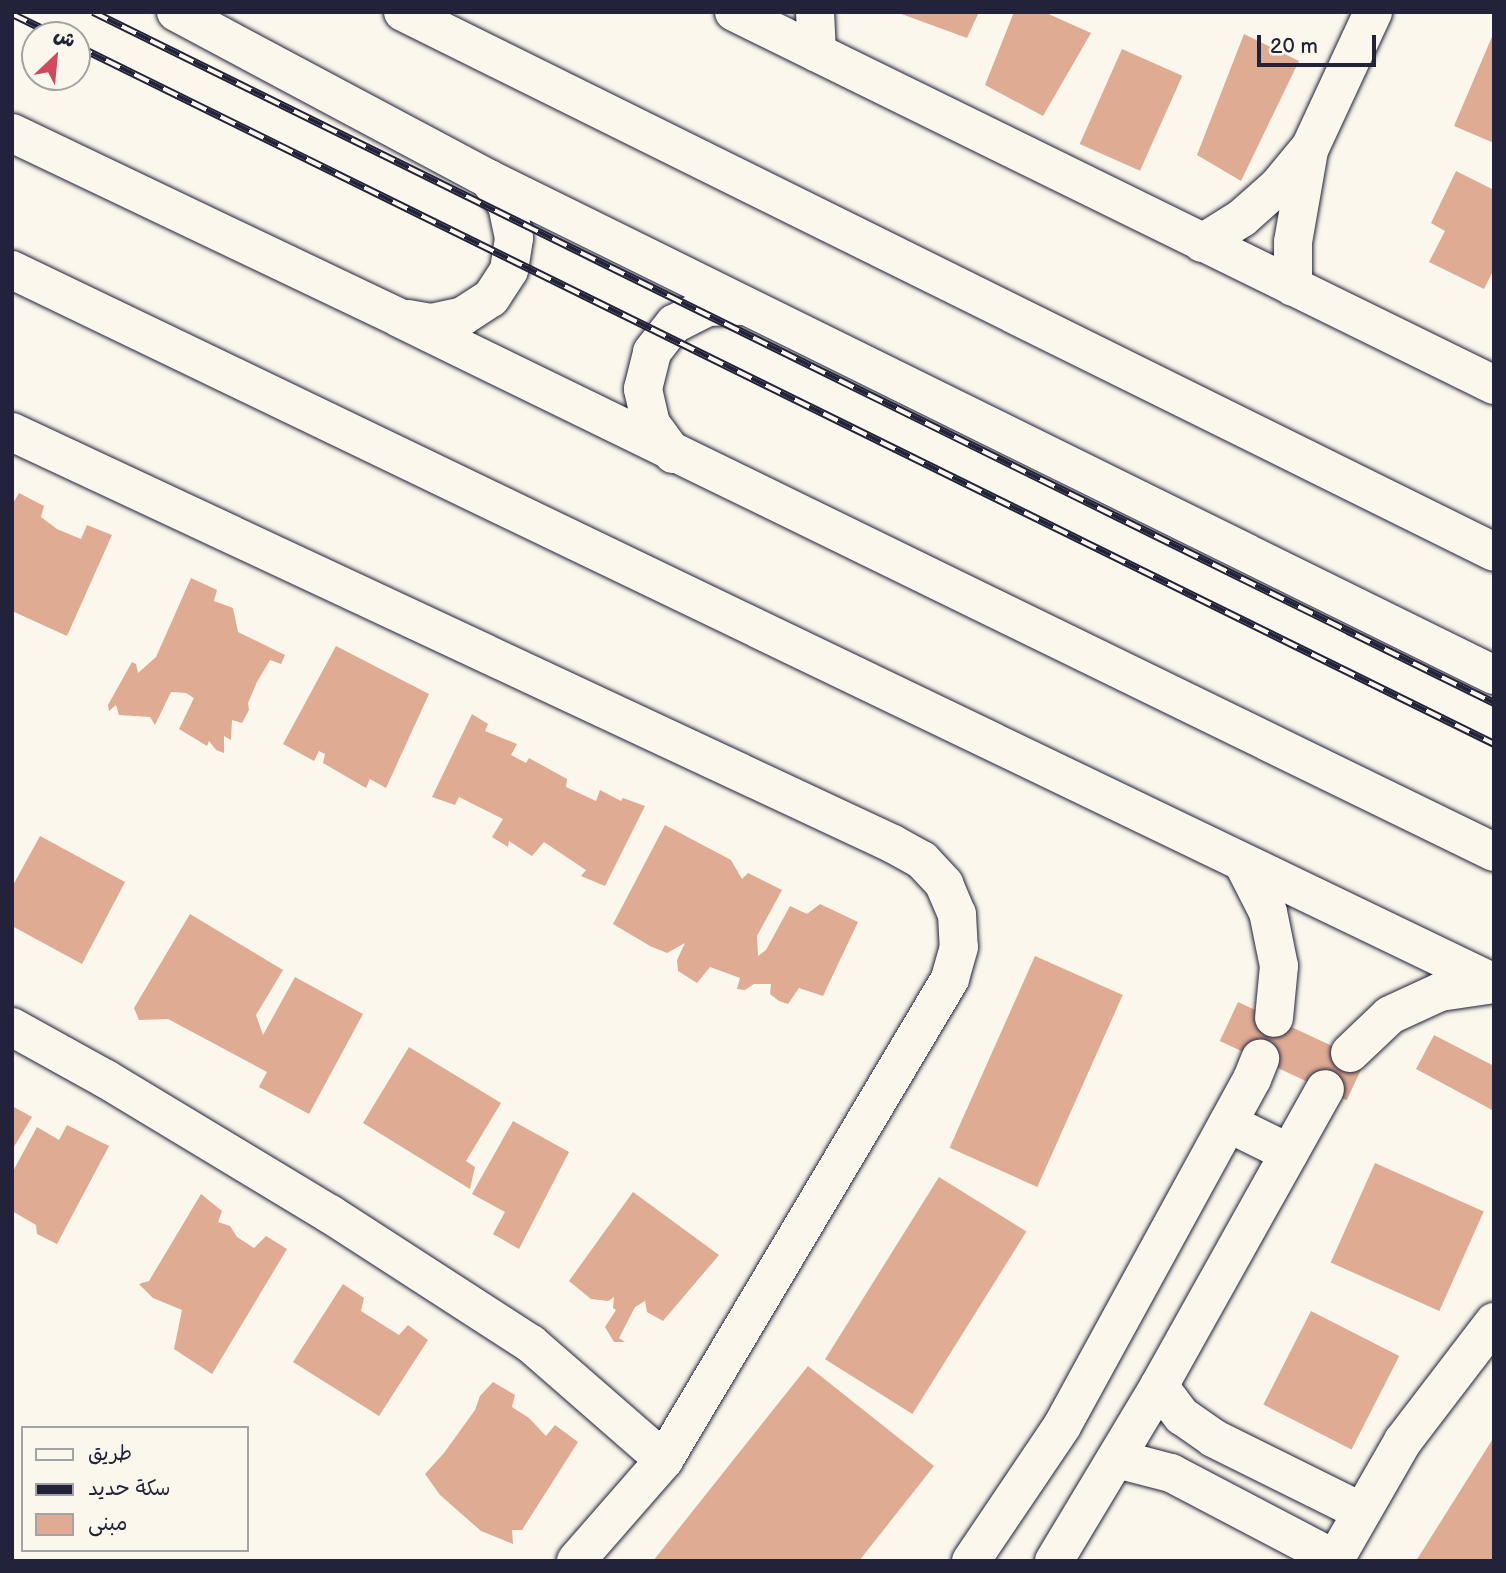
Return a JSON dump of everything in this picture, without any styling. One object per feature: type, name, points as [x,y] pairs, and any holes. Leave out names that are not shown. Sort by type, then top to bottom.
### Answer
[{"type":"street","points":[[176,12],[489,178],[1494,675]]},
{"type":"street","points":[[403,12],[1494,552]]},
{"type":"street","points":[[734,12],[1494,385]]},
{"type":"street","points":[[815,12],[817,53]]},
{"type":"street","points":[[1293,287],[1293,242],[1309,150],[1373,12]]},
{"type":"street","points":[[12,134],[399,318],[673,454],[1494,852]]},
{"type":"street","points":[[1202,243],[1242,218],[1278,186],[1309,150]]},
{"type":"street","points":[[399,318],[431,323],[463,316],[491,298],[509,270],[514,238],[510,216],[507,205],[489,178]]},
{"type":"street","points":[[12,270],[1494,984]]},
{"type":"street","points":[[673,454],[651,424],[643,389],[652,352],[674,324],[707,307],[744,306]]},
{"type":"street","points":[[12,432],[893,844],[922,860],[944,884],[957,914],[959,947],[950,979],[664,1460],[576,1561]]},
{"type":"street","points":[[1243,863],[1268,912],[1279,966],[1274,1018]]},
{"type":"street","points":[[1350,1053],[1390,1015],[1440,992],[1494,984]]},
{"type":"street","points":[[12,1027],[106,1079],[330,1214],[531,1344],[664,1460]]},
{"type":"street","points":[[971,1561],[1062,1426],[1228,1123],[1260,1059]]},
{"type":"street","points":[[1054,1561],[1159,1386],[1325,1089]]},
{"type":"street","points":[[1228,1123],[1289,1153]]},
{"type":"street","points":[[1117,1459],[1171,1473],[1335,1560],[1403,1441],[1494,1322]]},
{"type":"street","points":[[1159,1386],[1182,1416],[1213,1438],[1362,1512]]},
{"type":"building","points":[[896,12],[979,12],[967,38]]},
{"type":"building","points":[[1014,12],[1044,12],[1091,33],[1043,116],[985,85]]},
{"type":"building","points":[[1494,32],[1494,143],[1454,126]]},
{"type":"building","points":[[1244,34],[1299,61],[1241,181],[1197,155]]},
{"type":"building","points":[[1122,49],[1182,76],[1140,171],[1080,144]]},
{"type":"building","points":[[1456,171],[1494,190],[1494,269],[1484,289],[1429,262],[1445,231],[1431,223]]},
{"type":"building","points":[[19,493],[44,506],[41,517],[57,529],[81,539],[87,525],[112,535],[67,636],[12,611],[12,505]]},
{"type":"building","points":[[191,578],[217,590],[214,601],[233,608],[238,632],[285,655],[281,664],[270,660],[257,682],[248,703],[249,710],[242,723],[232,720],[231,740],[224,736],[224,753],[216,750],[209,741],[207,746],[179,729],[194,698],[186,693],[171,692],[155,725],[150,717],[119,715],[116,705],[109,711],[108,705],[132,662],[136,664],[138,673],[156,657]]},
{"type":"building","points":[[336,646],[429,694],[386,788],[370,779],[366,788],[323,763],[325,754],[319,751],[314,761],[283,744]]},
{"type":"building","points":[[472,714],[488,724],[485,731],[517,744],[511,755],[526,763],[529,758],[567,779],[566,787],[596,801],[600,790],[621,801],[623,798],[645,806],[605,886],[581,876],[586,870],[544,842],[532,856],[509,841],[508,847],[492,837],[503,819],[459,797],[455,805],[432,797]]},
{"type":"building","points":[[665,825],[731,860],[742,879],[748,873],[782,890],[757,936],[758,956],[766,950],[790,906],[807,914],[820,904],[858,922],[823,996],[799,988],[788,1004],[770,994],[771,984],[754,984],[745,990],[737,989],[740,978],[710,967],[697,983],[678,971],[677,960],[685,943],[667,953],[613,924]]},
{"type":"building","points":[[40,836],[125,882],[82,964],[12,926],[12,887]]},
{"type":"building","points":[[190,914],[283,970],[256,1015],[263,1035],[295,977],[363,1014],[309,1114],[259,1087],[267,1072],[168,1019],[139,1020],[134,1008]]},
{"type":"building","points":[[1035,956],[1123,995],[1037,1187],[950,1148]]},
{"type":"building","points":[[1238,1002],[1365,1061],[1347,1100],[1220,1041]]},
{"type":"building","points":[[1434,1035],[1494,1066],[1494,1111],[1416,1069]]},
{"type":"building","points":[[409,1047],[501,1103],[466,1161],[475,1167],[470,1189],[363,1123]]},
{"type":"building","points":[[12,1106],[32,1117],[12,1150]]},
{"type":"building","points":[[513,1121],[569,1152],[519,1249],[493,1234],[505,1212],[472,1194]]},
{"type":"building","points":[[67,1125],[109,1146],[57,1244],[37,1234],[36,1225],[12,1211],[12,1173],[37,1127],[59,1140]]},
{"type":"building","points":[[1375,1163],[1484,1211],[1439,1311],[1331,1263]]},
{"type":"building","points":[[939,1177],[1026,1232],[912,1414],[825,1359]]},
{"type":"building","points":[[633,1192],[719,1255],[663,1321],[647,1312],[645,1301],[635,1307],[619,1338],[625,1342],[614,1342],[605,1327],[616,1310],[613,1308],[614,1297],[608,1301],[591,1299],[569,1281]]},
{"type":"building","points":[[201,1194],[222,1211],[218,1222],[230,1226],[237,1237],[254,1248],[266,1236],[287,1249],[212,1374],[174,1349],[182,1310],[153,1298],[139,1284],[149,1281]]},
{"type":"building","points":[[343,1284],[364,1298],[361,1311],[399,1335],[408,1325],[428,1340],[379,1416],[293,1362]]},
{"type":"building","points":[[1311,1311],[1399,1356],[1352,1450],[1263,1405]]},
{"type":"building","points":[[808,1366],[934,1466],[859,1561],[653,1561]]},
{"type":"building","points":[[493,1382],[515,1395],[512,1407],[529,1418],[546,1436],[555,1425],[578,1442],[522,1530],[512,1530],[513,1544],[481,1531],[440,1495],[425,1474],[444,1453],[475,1410],[480,1396]]},
{"type":"building","points":[[1494,1437],[1494,1561],[1416,1561]]},
{"type":"railway","points":[[93,12],[1494,703]]},
{"type":"railway","points":[[12,14],[26,21]]},
{"type":"railway","points":[[91,53],[1494,744]]}]
